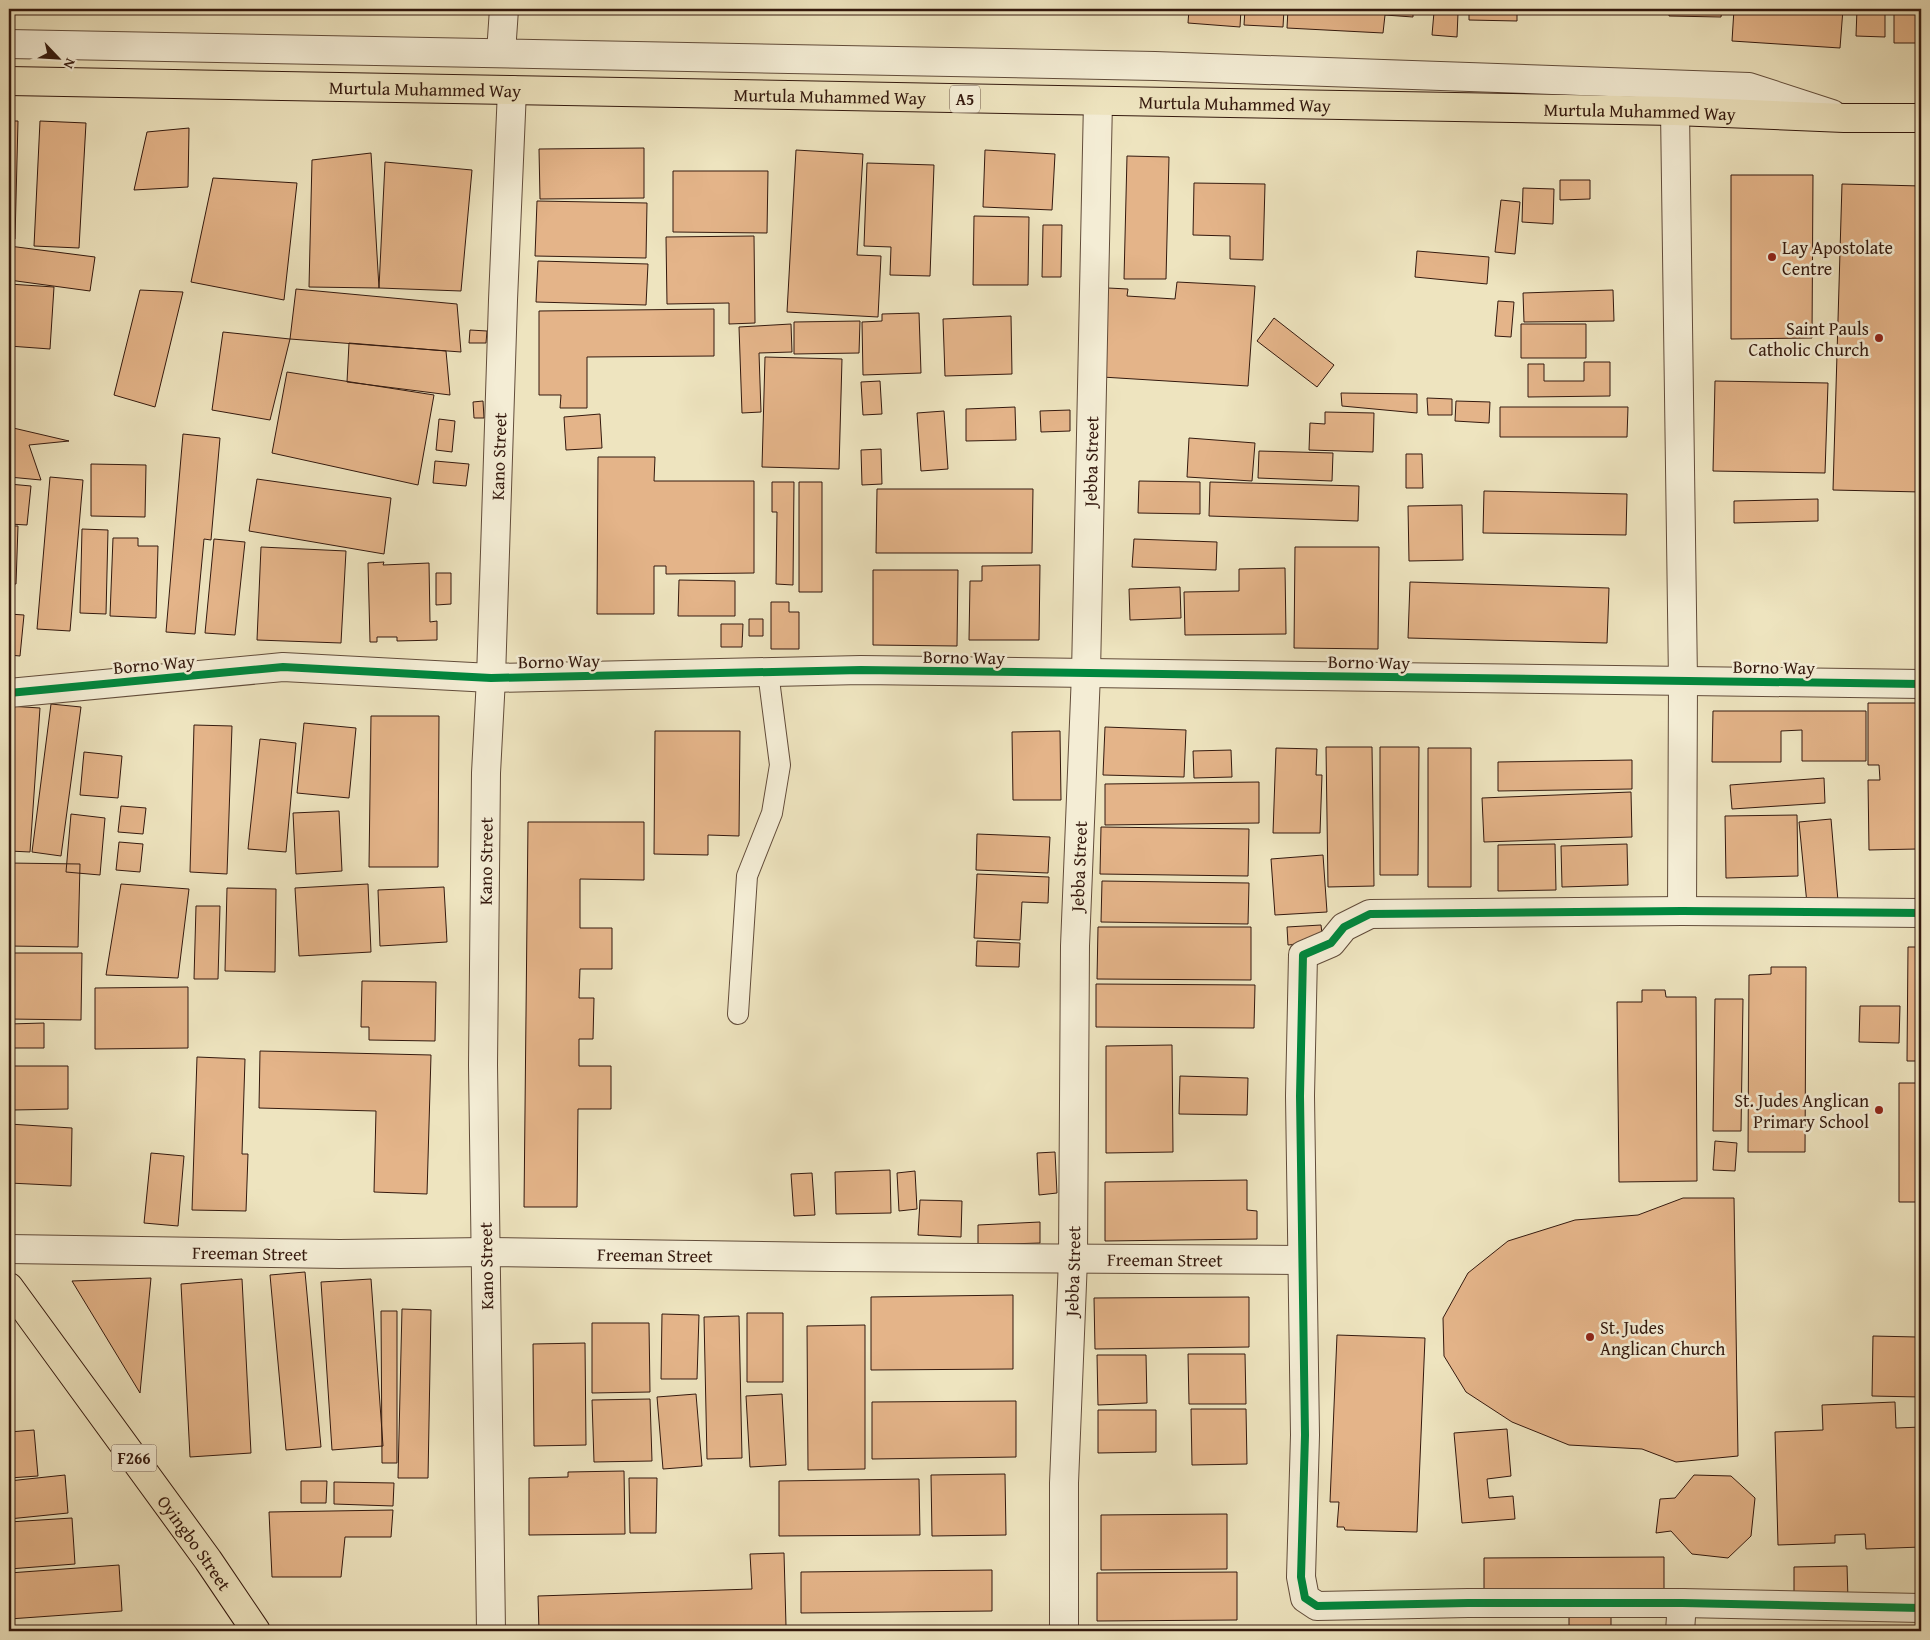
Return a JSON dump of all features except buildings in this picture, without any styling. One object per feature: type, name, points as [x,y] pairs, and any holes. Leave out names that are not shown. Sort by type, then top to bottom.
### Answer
[{"type":"highway","name":"Murtula Muhammed Way","points":[[9,81],[1675,111],[1844,118],[1921,118]]},
{"type":"highway","name":"Oyingbo Street","points":[[9,1287],[208,1560],[256,1631]]},
{"type":"street","points":[[501,53],[504,9]]},
{"type":"street","points":[[9,44],[1155,66],[1749,87],[1844,118]]},
{"type":"street","name":"Kano Street","points":[[491,1631],[483,1026],[486,773],[512,90]]},
{"type":"street","name":"Jebba Street","points":[[1064,1631],[1064,1483],[1073,1259],[1076,946],[1086,673],[1098,101]]},
{"type":"street","points":[[1675,111],[1683,681],[1682,911]]},
{"type":"street","name":"Borno Way","points":[[9,693],[283,667],[491,678],[861,670],[1921,684]]},
{"type":"street","points":[[1921,913],[1682,911],[1370,914],[1344,928],[1332,943],[1303,955],[1300,1096],[1304,1435],[1301,1577],[1305,1598],[1317,1606],[1468,1603],[1682,1603],[1921,1608]]},
{"type":"street","name":"Freeman Street","points":[[9,1249],[340,1254],[485,1252],[1302,1260]]},
{"type":"street","points":[[1680,1631],[1682,1603]]},
{"type":"lane","points":[[738,1014],[747,876],[772,813],[780,765],[768,672]]},
{"type":"cycle path","points":[[9,693],[283,667],[491,678],[861,670],[1921,684]]},
{"type":"cycle path","points":[[1921,913],[1682,911],[1370,914],[1344,927],[1331,943],[1303,955],[1300,1096],[1305,1435],[1301,1577],[1305,1598],[1317,1606],[1468,1603],[1682,1603],[1921,1608]]},
{"type":"place","name":"Lay Apostolate Centre","points":[[1772,257]]},
{"type":"place","name":"Saint Pauls Catholic Church","points":[[1879,338]]},
{"type":"place","name":"St. Judes Anglican Primary School","points":[[1879,1110]]},
{"type":"place","name":"St. Judes Anglican Church","points":[[1590,1337]]}]
